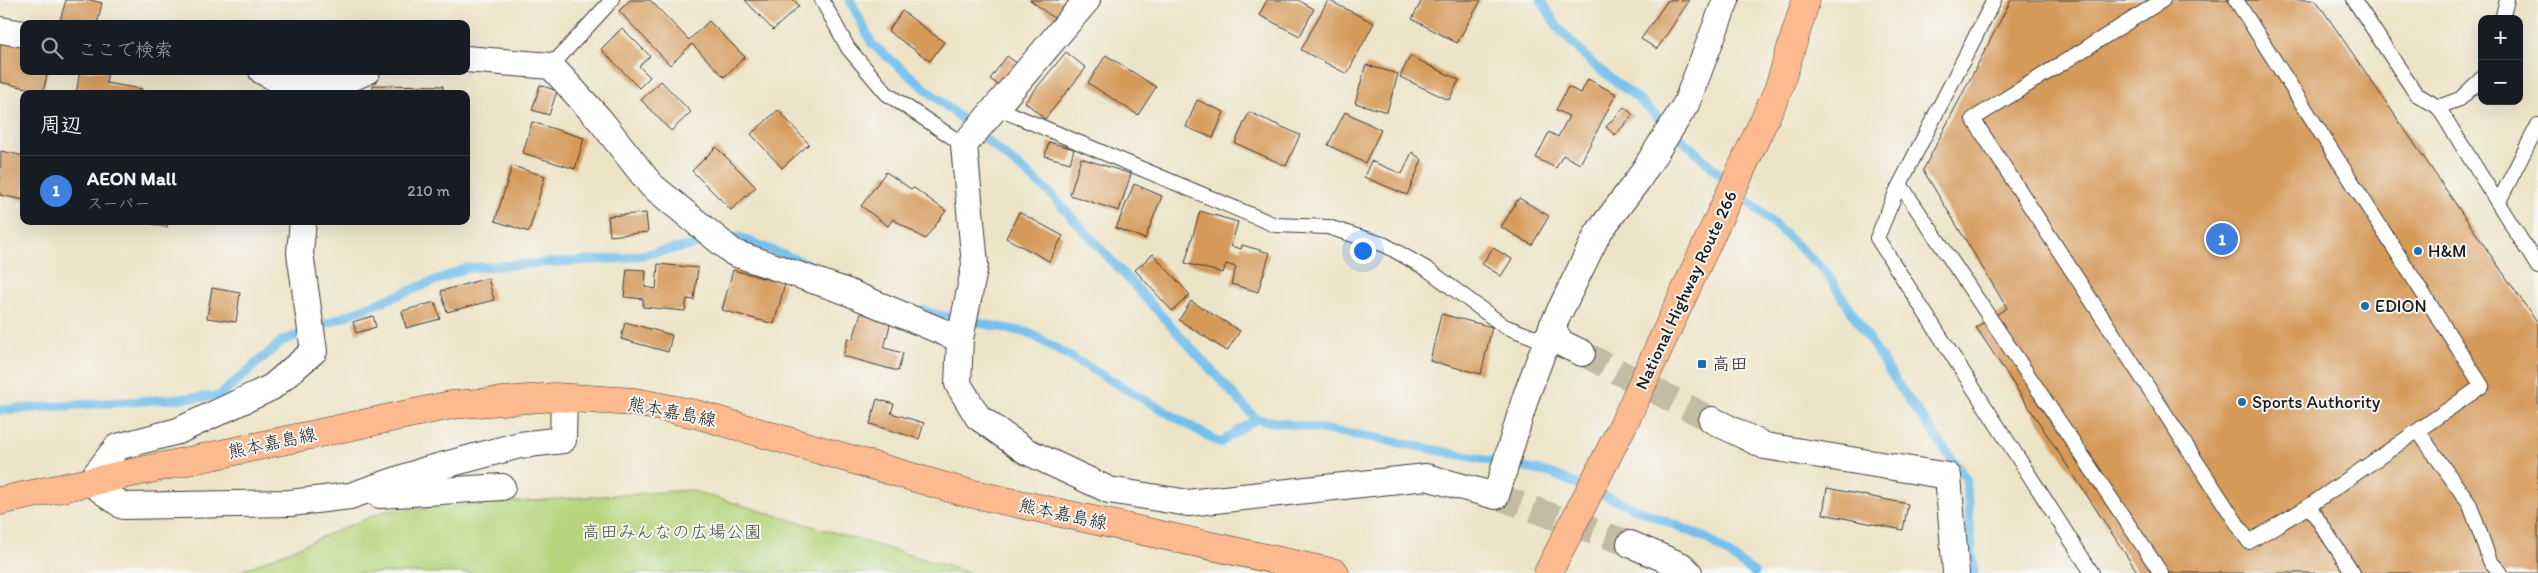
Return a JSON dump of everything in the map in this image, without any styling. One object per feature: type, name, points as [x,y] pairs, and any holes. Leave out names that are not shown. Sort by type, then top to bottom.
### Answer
[{"type":"main road","name":"National Highway Route 266","points":[[1548,573],[1624,423],[1778,90],[1806,0]]},
{"type":"main road","name":"熊本嘉島線","points":[[0,501],[451,405],[564,398],[635,402],[696,414],[960,491],[1335,573]]},
{"type":"street","points":[[1087,0],[964,145],[975,265],[960,339],[958,384],[978,417],[1026,451],[1109,490],[1188,503],[1426,477],[1496,496],[1526,396],[1550,332],[1598,233],[1638,180],[1686,104],[1726,0]]},
{"type":"street","points":[[0,30],[20,33]]},
{"type":"street","points":[[470,59],[551,66],[601,121],[651,184],[734,253],[845,292],[960,339]]},
{"type":"street","points":[[270,75],[281,81],[316,90],[332,87],[358,75]]},
{"type":"street","points":[[303,225],[300,253],[314,351],[272,387],[178,431],[117,447],[90,482],[123,506],[290,503],[350,496],[502,487]]},
{"type":"street","points":[[1550,332],[1561,343],[1582,353]]},
{"type":"street","points":[[350,496],[426,470],[511,448],[563,440],[564,398]]},
{"type":"street","points":[[1712,420],[1766,446],[1948,476],[1956,573]]},
{"type":"street","points":[[1630,544],[1682,566],[1689,573]]},
{"type":"lane","points":[[551,66],[612,0]]},
{"type":"lane","points":[[822,0],[848,48],[887,94],[964,145]]},
{"type":"lane","points":[[1994,0],[1900,184],[1877,238],[2092,573]]},
{"type":"lane","points":[[2163,0],[1973,119],[2249,542],[2309,506],[2482,386],[2236,0]]},
{"type":"lane","points":[[2354,0],[2416,94],[2438,107],[2538,266]]},
{"type":"lane","points":[[2503,15],[2507,0]]},
{"type":"lane","points":[[2438,107],[2460,99],[2478,82]]},
{"type":"lane","points":[[997,108],[1275,225],[1328,227],[1386,245],[1427,269],[1504,326],[1533,337],[1550,332]]},
{"type":"lane","points":[[2498,202],[2538,126]]},
{"type":"lane","points":[[1900,184],[2161,573]]},
{"type":"lane","points":[[2418,431],[2470,506],[2490,561],[2500,573]]},
{"type":"lane","points":[[2309,506],[2353,573]]},
{"type":"green space","name":"高田みんなの広場公園","points":[[690,490],[971,573],[236,573],[384,511]]},
{"type":"building","points":[[66,0],[91,0],[102,3],[98,20],[60,20]]},
{"type":"building","points":[[630,0],[650,0],[689,40],[709,21],[745,57],[724,77],[692,44],[670,65],[619,11]]},
{"type":"building","points":[[745,0],[794,0],[799,6],[773,30]]},
{"type":"building","points":[[1030,0],[1070,0],[1055,19]]},
{"type":"building","points":[[1267,0],[1298,0],[1314,9],[1300,36],[1259,15]]},
{"type":"building","points":[[1328,0],[1374,23],[1347,74],[1301,50]]},
{"type":"building","points":[[1422,0],[1481,0],[1457,43],[1412,19]]},
{"type":"building","points":[[1668,0],[1689,1],[1657,49],[1641,39]]},
{"type":"building","points":[[2011,0],[2316,0],[2538,324],[2538,573],[2138,573],[1976,327],[2007,308],[1923,170]]},
{"type":"building","points":[[902,11],[944,42],[930,61],[888,31]]},
{"type":"building","points":[[622,28],[650,56],[639,66],[650,77],[639,88],[601,49]]},
{"type":"building","points":[[0,39],[20,44],[20,75],[47,75],[43,90],[34,90],[0,82]]},
{"type":"building","points":[[1066,52],[1086,68],[1045,119],[1025,102]]},
{"type":"building","points":[[1106,55],[1156,87],[1138,115],[1088,83]]},
{"type":"building","points":[[1007,56],[1022,67],[1004,89],[990,79]]},
{"type":"building","points":[[1410,56],[1459,80],[1449,100],[1400,77]]},
{"type":"building","points":[[1366,65],[1398,74],[1387,112],[1355,103]]},
{"type":"building","points":[[79,75],[107,75],[106,83],[142,89],[142,90],[77,90]]},
{"type":"building","points":[[1588,79],[1616,94],[1580,164],[1563,155],[1556,168],[1536,158],[1549,132],[1558,137],[1569,116],[1556,110],[1568,87],[1581,93]]},
{"type":"building","points":[[661,81],[691,112],[671,131],[641,100]]},
{"type":"building","points":[[373,85],[443,86],[443,90],[373,90]]},
{"type":"building","points":[[540,85],[557,91],[549,115],[532,110]]},
{"type":"building","points":[[1197,100],[1224,112],[1213,138],[1186,127]]},
{"type":"building","points":[[1624,107],[1633,115],[1615,135],[1606,127]]},
{"type":"building","points":[[778,110],[809,144],[782,168],[751,134]]},
{"type":"building","points":[[1249,112],[1300,135],[1286,166],[1235,143]]},
{"type":"building","points":[[1345,112],[1381,130],[1365,163],[1328,145]]},
{"type":"building","points":[[532,122],[584,138],[575,169],[523,153]]},
{"type":"building","points":[[1049,142],[1074,149],[1070,163],[1045,156]]},
{"type":"building","points":[[716,147],[756,187],[731,210],[692,171]]},
{"type":"building","points":[[1,151],[20,155],[20,199],[0,195]]},
{"type":"building","points":[[1412,152],[1422,160],[1407,195],[1364,177],[1371,161],[1402,174]]},
{"type":"building","points":[[1081,158],[1131,174],[1119,211],[1070,195]]},
{"type":"building","points":[[512,166],[545,176],[529,232],[495,221]]},
{"type":"building","points":[[886,172],[911,189],[914,188],[946,211],[925,239],[893,219],[888,226],[861,206]]},
{"type":"building","points":[[1134,184],[1162,196],[1145,239],[1116,228]]},
{"type":"building","points":[[1519,198],[1549,216],[1532,245],[1501,227]]},
{"type":"building","points":[[1200,211],[1238,222],[1231,246],[1241,249],[1242,245],[1270,253],[1258,292],[1231,284],[1236,267],[1226,264],[1223,273],[1185,263]]},
{"type":"building","points":[[1019,212],[1063,236],[1049,261],[1006,238]]},
{"type":"building","points":[[646,213],[648,232],[610,236],[608,216]]},
{"type":"building","points":[[1493,248],[1512,259],[1501,276],[1482,264]]},
{"type":"building","points":[[1153,254],[1190,295],[1172,311],[1135,270]]},
{"type":"building","points":[[658,264],[698,268],[694,300],[687,299],[685,311],[643,307],[643,299],[624,297],[627,269],[646,270],[645,287],[656,289]]},
{"type":"building","points":[[733,270],[785,284],[774,324],[722,310]]},
{"type":"building","points":[[488,278],[494,300],[447,312],[441,291]]},
{"type":"building","points":[[212,288],[240,293],[236,322],[207,318]]},
{"type":"building","points":[[1191,301],[1240,331],[1227,351],[1179,320]]},
{"type":"building","points":[[435,302],[440,319],[406,328],[402,311]]},
{"type":"building","points":[[861,313],[891,321],[884,348],[903,353],[898,371],[843,356],[848,338],[853,339]]},
{"type":"building","points":[[1441,314],[1492,327],[1481,374],[1430,361]]},
{"type":"building","points":[[373,316],[376,327],[356,333],[353,322]]},
{"type":"building","points":[[625,322],[672,335],[668,352],[621,339]]},
{"type":"building","points":[[877,399],[894,404],[891,413],[924,423],[919,439],[870,424]]},
{"type":"building","points":[[1827,488],[1908,504],[1903,530],[1823,514]]},
{"type":"waterway","points":[[850,0],[872,44],[1049,192],[1256,419],[1371,437],[1550,473],[1706,538],[1755,573]]},
{"type":"waterway","points":[[1541,0],[1558,28],[1595,66],[1637,98],[1826,272],[1899,386],[1966,478],[1974,573]]},
{"type":"waterway","points":[[725,239],[739,237],[820,269]]},
{"type":"waterway","points":[[0,410],[219,396],[282,341],[467,268],[624,258],[712,242]]},
{"type":"waterway","points":[[923,310],[934,314],[1029,333],[1220,443],[1256,419]]},
{"type":"tunnel","points":[[1582,353],[1712,420]]},
{"type":"tunnel","points":[[1496,496],[1630,544]]},
{"type":"place","name":"AEON Mall","points":[[2222,239]]},
{"type":"place","name":"H&M","points":[[2418,251]]},
{"type":"place","name":"EDION","points":[[2365,306]]},
{"type":"place","name":"高田","points":[[1702,364]]},
{"type":"place","name":"Sports Authority","points":[[2242,402]]}]
